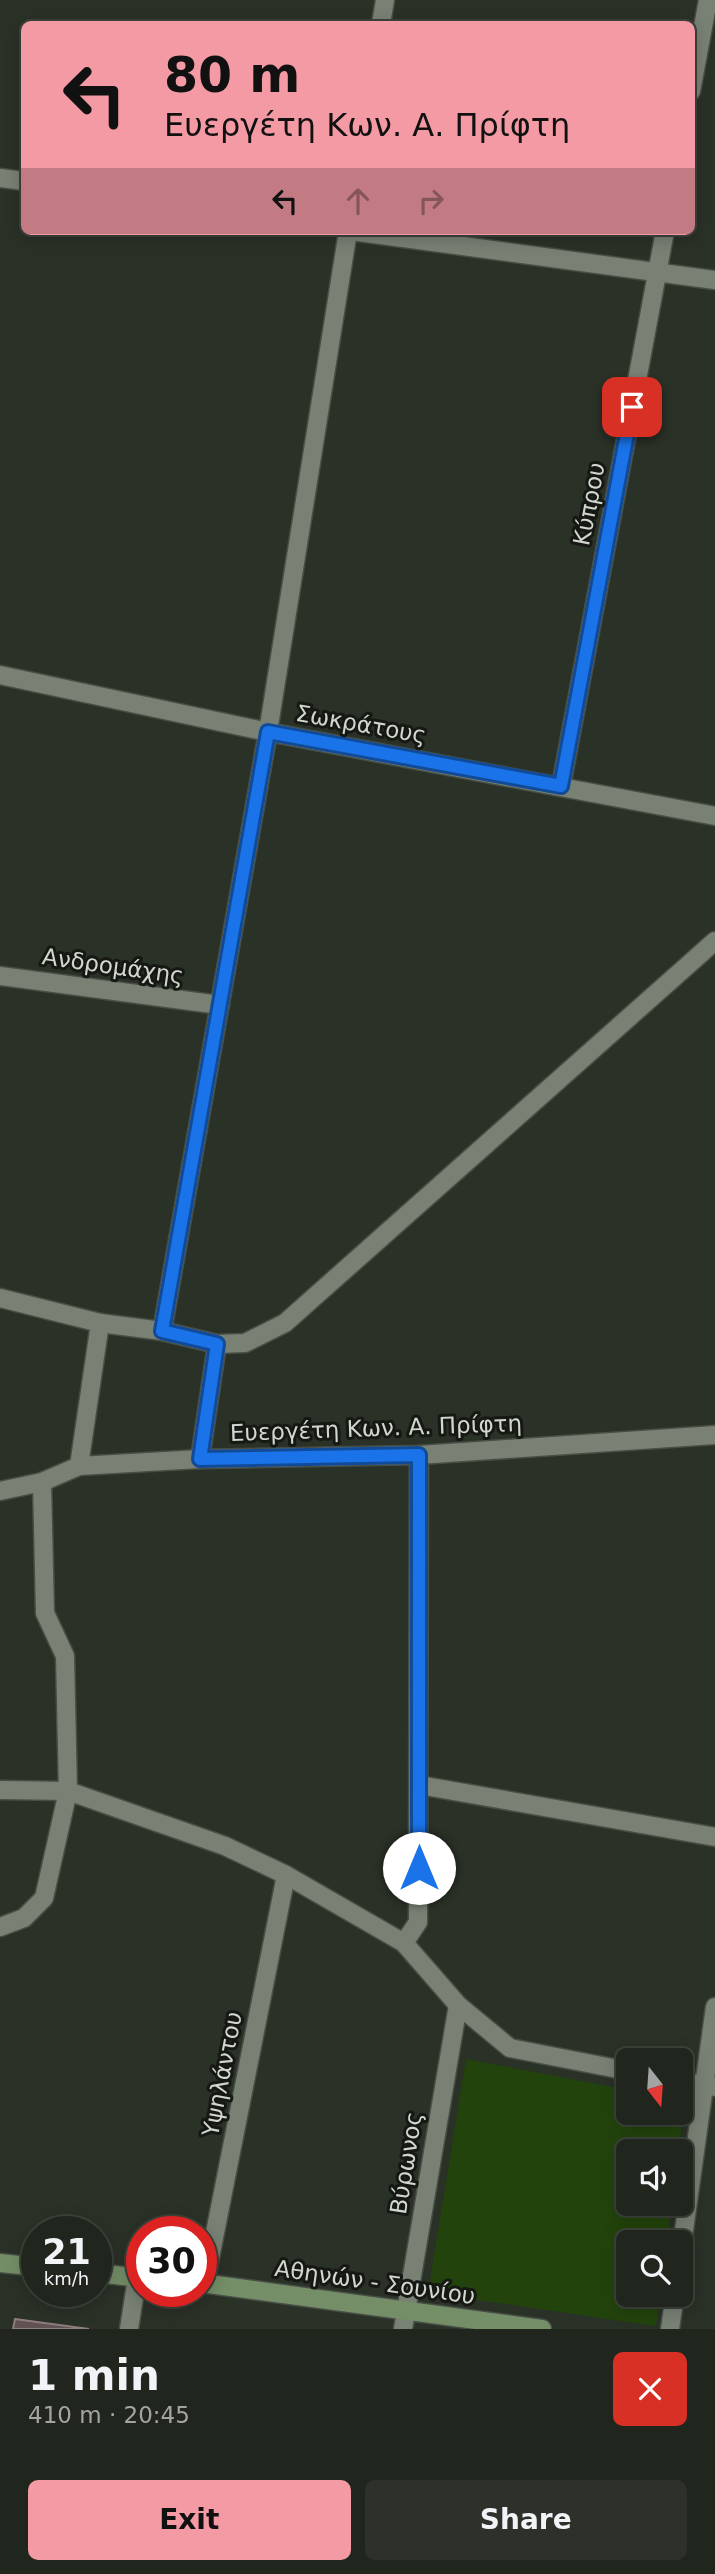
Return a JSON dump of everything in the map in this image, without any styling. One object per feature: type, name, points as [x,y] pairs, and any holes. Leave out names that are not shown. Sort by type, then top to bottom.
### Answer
[{"type":"main road","points":[[0,2263],[21,2265]]},
{"type":"main road","name":"Αθηνών - Σουνίου","points":[[217,2286],[405,2321],[542,2329]]},
{"type":"street","points":[[382,21],[385,0]]},
{"type":"street","points":[[695,70],[708,0]]},
{"type":"street","points":[[0,178],[21,181]]},
{"type":"street","points":[[162,1331],[268,732],[348,235]]},
{"type":"street","points":[[379,235],[715,279]]},
{"type":"street","name":"Κύπρου","points":[[561,786],[665,235]]},
{"type":"street","name":"Σωκράτους","points":[[0,675],[268,732],[715,816]]},
{"type":"street","points":[[0,1298],[100,1323],[162,1331],[217,1344],[245,1343],[285,1323],[715,940]]},
{"type":"street","name":"Ανδρομάχης","points":[[0,976],[220,1006]]},
{"type":"street","points":[[79,1466],[100,1323]]},
{"type":"street","points":[[200,1459],[217,1344]]},
{"type":"street","name":"Ευεργέτη Κων. Α. Πρίφτη","points":[[0,1491],[43,1482],[79,1466],[200,1459],[419,1455],[715,1435]]},
{"type":"street","points":[[404,1943],[418,1922],[419,1455]]},
{"type":"street","points":[[0,1927],[24,1918],[44,1898],[68,1791],[65,1656],[45,1613],[43,1482]]},
{"type":"street","points":[[419,1785],[715,1838]]},
{"type":"street","points":[[0,1790],[68,1791],[225,1846],[286,1875],[404,1943],[457,2005],[510,2048],[616,2069]]},
{"type":"street","name":"Υψηλάντου","points":[[217,2216],[286,1875]]},
{"type":"street","name":"Βύρωνος","points":[[405,2321],[457,2005]]},
{"type":"street","points":[[685,2230],[710,2087],[715,2007]]},
{"type":"street","points":[[129,2329],[133,2307]]},
{"type":"street","points":[[670,2329],[673,2307]]},
{"type":"green space","points":[[466,2059],[616,2088],[616,2125],[682,2125],[680,2139],[616,2139],[616,2216],[670,2216],[669,2230],[616,2230],[616,2307],[658,2307],[656,2326],[428,2293]]},
{"type":"building","points":[[15,2319],[89,2329],[13,2329]]},
{"type":"route","points":[[419,1868],[419,1455],[200,1459],[217,1344],[162,1331],[268,732],[561,786],[632,407]]}]
